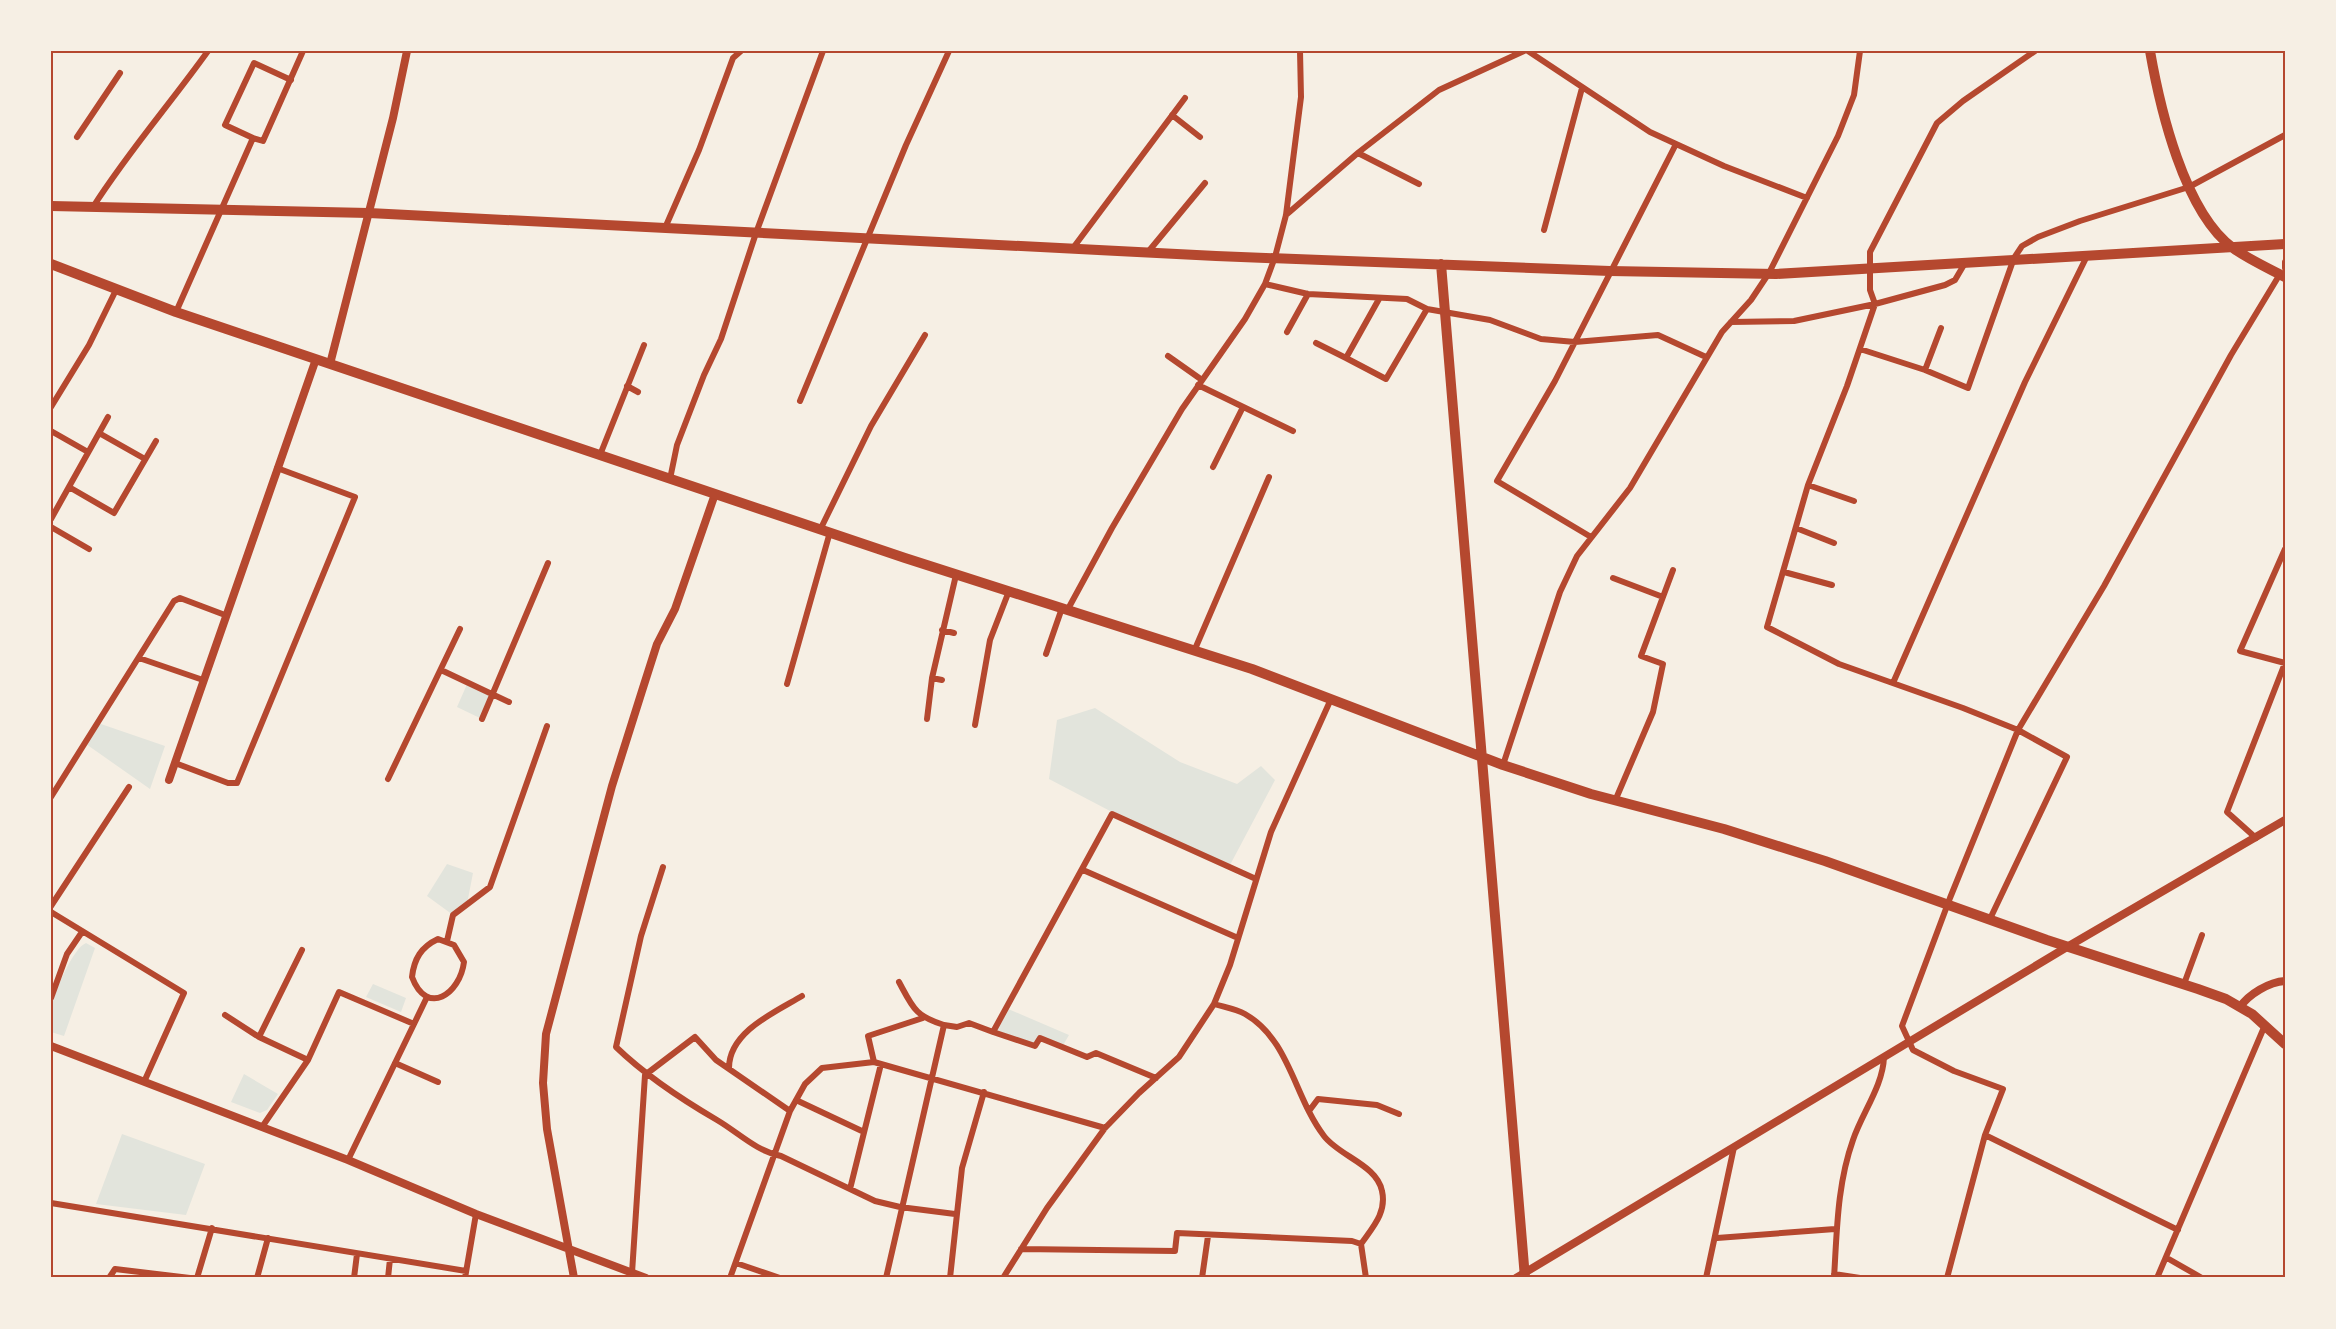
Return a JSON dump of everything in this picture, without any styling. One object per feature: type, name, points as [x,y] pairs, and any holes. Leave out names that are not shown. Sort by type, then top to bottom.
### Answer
[{"type":"main road","points":[[2150,51],[2160,105],[2189,187],[2205,217],[2232,247],[2283,273]]},
{"type":"main road","points":[[51,206],[369,213],[1148,252],[1610,271],[1769,273],[1870,270],[2014,258],[2285,244]]},
{"type":"main road","points":[[51,264],[176,312],[670,479],[956,575],[1195,650],[1332,699],[1482,758],[1615,801],[1794,851],[1989,921],[2184,984],[2226,999],[2240,1007],[2265,1025],[2285,1044]]},
{"type":"main road","points":[[1441,264],[1522,1276]]},
{"type":"street","points":[[93,207],[119,166],[208,51]]},
{"type":"street","points":[[291,80],[254,63],[225,125],[263,141],[291,80],[303,51]]},
{"type":"street","points":[[330,364],[407,51]]},
{"type":"street","points":[[665,228],[699,150],[733,58],[741,51]]},
{"type":"street","points":[[670,479],[677,445],[704,375],[721,339],[756,233],[823,51]]},
{"type":"street","points":[[800,401],[906,145],[950,51]]},
{"type":"street","points":[[1046,654],[1065,608],[1112,528],[1200,382],[1245,319],[1264,284],[1275,257],[1286,215],[1301,97],[1299,51]]},
{"type":"street","points":[[1503,765],[1560,592],[1577,556],[1630,488],[1706,357],[1769,273],[1838,136],[1854,95],[1860,51]]},
{"type":"street","points":[[1989,921],[2067,757],[2018,730],[1839,664],[1767,627],[1808,485],[1875,304],[1870,290],[1870,252],[1937,123],[2035,51]]},
{"type":"street","points":[[1286,215],[1358,153],[1439,90],[1522,52],[1650,132],[1807,198]]},
{"type":"street","points":[[77,137],[120,73]]},
{"type":"street","points":[[1544,230],[1582,88]]},
{"type":"street","points":[[1073,248],[1185,98]]},
{"type":"street","points":[[1172,115],[1200,137]]},
{"type":"street","points":[[1860,348],[1925,370],[1968,388],[2014,258],[2022,246],[2070,225],[2189,187],[2285,135]]},
{"type":"street","points":[[176,312],[253,138]]},
{"type":"street","points":[[1591,537],[1497,481],[1575,342],[1676,144]]},
{"type":"street","points":[[1358,153],[1419,184]]},
{"type":"street","points":[[1148,252],[1205,183]]},
{"type":"street","points":[[1893,683],[2025,382],[2087,256]]},
{"type":"street","points":[[1947,1278],[1985,1135],[2003,1089],[1921,1055],[1908,1043],[1902,1026],[2018,730],[2104,586],[2230,355],[2283,273],[2285,262]]},
{"type":"street","points":[[1731,322],[1794,321],[1875,304],[1956,280],[1965,263]]},
{"type":"street","points":[[1264,284],[1308,294],[1407,299],[1427,309],[1490,320],[1541,339],[1575,342],[1658,335],[1706,357]]},
{"type":"street","points":[[51,407],[89,345],[116,290]]},
{"type":"street","points":[[1287,332],[1308,294]]},
{"type":"street","points":[[1346,358],[1379,299]]},
{"type":"street","points":[[1316,343],[1386,379],[1427,309]]},
{"type":"street","points":[[1925,370],[1941,328]]},
{"type":"street","points":[[787,684],[825,531],[871,426],[925,335]]},
{"type":"street","points":[[600,455],[644,345]]},
{"type":"street","points":[[1168,356],[1200,382],[1243,407],[1293,431]]},
{"type":"street","points":[[169,780],[316,359]]},
{"type":"street","points":[[627,386],[638,392]]},
{"type":"street","points":[[1213,467],[1243,407]]},
{"type":"street","points":[[51,519],[108,417]]},
{"type":"street","points":[[51,431],[88,452]]},
{"type":"street","points":[[99,433],[145,459]]},
{"type":"street","points":[[69,487],[114,513],[156,441]]},
{"type":"street","points":[[175,763],[228,783],[237,783],[355,497],[278,468]]},
{"type":"street","points":[[1195,650],[1269,477]]},
{"type":"street","points":[[1808,485],[1854,501]]},
{"type":"street","points":[[574,1278],[544,1100],[543,1059],[551,1008],[612,786],[653,653],[675,609],[715,494]]},
{"type":"street","points":[[51,527],[89,549]]},
{"type":"street","points":[[1796,528],[1834,543]]},
{"type":"street","points":[[2256,838],[2227,812],[2285,663],[2240,651],[2285,549]]},
{"type":"street","points":[[482,719],[548,563]]},
{"type":"street","points":[[1615,801],[1653,712],[1663,664],[1641,656],[1673,570]]},
{"type":"street","points":[[1784,572],[1832,585]]},
{"type":"street","points":[[927,719],[932,678],[956,575]]},
{"type":"street","points":[[1613,578],[1663,597]]},
{"type":"street","points":[[975,725],[990,640],[1009,591]]},
{"type":"street","points":[[51,797],[174,601],[180,598],[225,615]]},
{"type":"street","points":[[388,779],[460,629]]},
{"type":"street","points":[[942,630],[954,633]]},
{"type":"street","points":[[139,658],[203,680]]},
{"type":"street","points":[[441,670],[509,702]]},
{"type":"street","points":[[932,678],[942,680]]},
{"type":"street","points":[[1002,1278],[1106,1128],[1179,1057],[1222,990],[1271,832],[1332,699]]},
{"type":"street","points":[[447,941],[453,915],[490,887],[547,726]]},
{"type":"street","points":[[51,906],[129,787]]},
{"type":"street","points":[[993,1032],[1112,814],[1256,879]]},
{"type":"street","points":[[1522,1276],[2067,947],[2285,820]]},
{"type":"street","points":[[663,867],[641,936],[616,1047],[645,1075],[655,1079],[703,1114],[766,1153],[875,1201],[900,1207],[955,1214]]},
{"type":"street","points":[[1083,870],[1238,938]]},
{"type":"street","points":[[51,912],[184,993],[144,1082]]},
{"type":"street","points":[[51,998],[67,954],[82,932]]},
{"type":"street","points":[[2184,984],[2202,935]]},
{"type":"street","points":[[438,939],[447,941],[460,951],[464,962],[463,973],[458,984],[448,994],[436,998],[427,997],[416,985],[413,966],[418,954],[428,944],[438,939]]},
{"type":"street","points":[[259,1037],[302,950]]},
{"type":"street","points":[[2240,1007],[2251,995],[2271,984],[2285,981]]},
{"type":"street","points":[[899,982],[916,1013],[923,1018],[957,1027],[969,1023],[1035,1046],[1040,1038],[1087,1057],[1096,1053],[1156,1078]]},
{"type":"street","points":[[262,1127],[308,1060],[339,992],[414,1024]]},
{"type":"street","points":[[729,1068],[729,1059],[750,1027],[802,996]]},
{"type":"street","points":[[348,1160],[427,997]]},
{"type":"street","points":[[1214,1004],[1244,1013],[1260,1026],[1287,1060],[1309,1111],[1335,1149],[1363,1165],[1377,1180],[1382,1191],[1382,1214],[1361,1244],[1366,1278]]},
{"type":"street","points":[[225,1015],[259,1037],[308,1060]]},
{"type":"street","points":[[850,1189],[878,1063],[868,1036],[923,1018]]},
{"type":"street","points":[[886,1278],[900,1207],[944,1025]]},
{"type":"street","points":[[2157,1278],[2265,1025]]},
{"type":"street","points":[[632,1273],[645,1075],[695,1037],[716,1060],[790,1111]]},
{"type":"street","points":[[51,1046],[348,1160],[476,1214],[646,1278]]},
{"type":"street","points":[[1860,1278],[1834,1276],[1835,1229],[1839,1195],[1853,1141],[1882,1072],[1884,1057]]},
{"type":"street","points":[[395,1063],[438,1082]]},
{"type":"street","points":[[730,1278],[790,1111],[805,1084],[822,1068],[878,1063],[1106,1128]]},
{"type":"street","points":[[950,1278],[955,1214],[962,1168],[984,1092]]},
{"type":"street","points":[[1309,1111],[1318,1099],[1377,1105],[1399,1114]]},
{"type":"street","points":[[796,1100],[864,1132]]},
{"type":"street","points":[[1985,1135],[2178,1230]]},
{"type":"street","points":[[1707,1278],[1734,1147]]},
{"type":"street","points":[[51,1203],[212,1228],[390,1259],[466,1275],[476,1214]]},
{"type":"street","points":[[197,1278],[212,1228]]},
{"type":"street","points":[[1717,1238],[1835,1229]]},
{"type":"street","points":[[1021,1249],[1175,1251],[1177,1233],[1352,1241],[1361,1244]]},
{"type":"street","points":[[1202,1278],[1208,1236]]},
{"type":"street","points":[[257,1278],[268,1238]]},
{"type":"street","points":[[354,1278],[357,1254]]},
{"type":"street","points":[[2167,1258],[2202,1278]]},
{"type":"street","points":[[388,1278],[390,1259]]},
{"type":"street","points":[[736,1263],[780,1278]]},
{"type":"street","points":[[109,1278],[115,1269],[190,1278]]},
{"type":"shaded area","points":[[468,682],[492,694],[482,719],[457,707]]},
{"type":"shaded area","points":[[1095,708],[1180,762],[1237,784],[1261,766],[1275,780],[1230,865],[1112,812],[1049,779],[1057,720]]},
{"type":"shaded area","points":[[98,723],[165,746],[150,789],[86,744]]},
{"type":"shaded area","points":[[447,864],[473,873],[467,904],[453,915],[427,896]]},
{"type":"shaded area","points":[[86,943],[95,948],[64,1036],[51,1032],[51,1008],[56,992],[75,953]]},
{"type":"shaded area","points":[[373,984],[406,998],[401,1012],[366,997]]},
{"type":"shaded area","points":[[1006,1008],[1069,1035],[1062,1047],[1040,1038],[1035,1046],[993,1032]]},
{"type":"shaded area","points":[[244,1074],[278,1094],[267,1110],[260,1113],[231,1102]]},
{"type":"shaded area","points":[[122,1134],[205,1164],[186,1215],[96,1204]]}]
